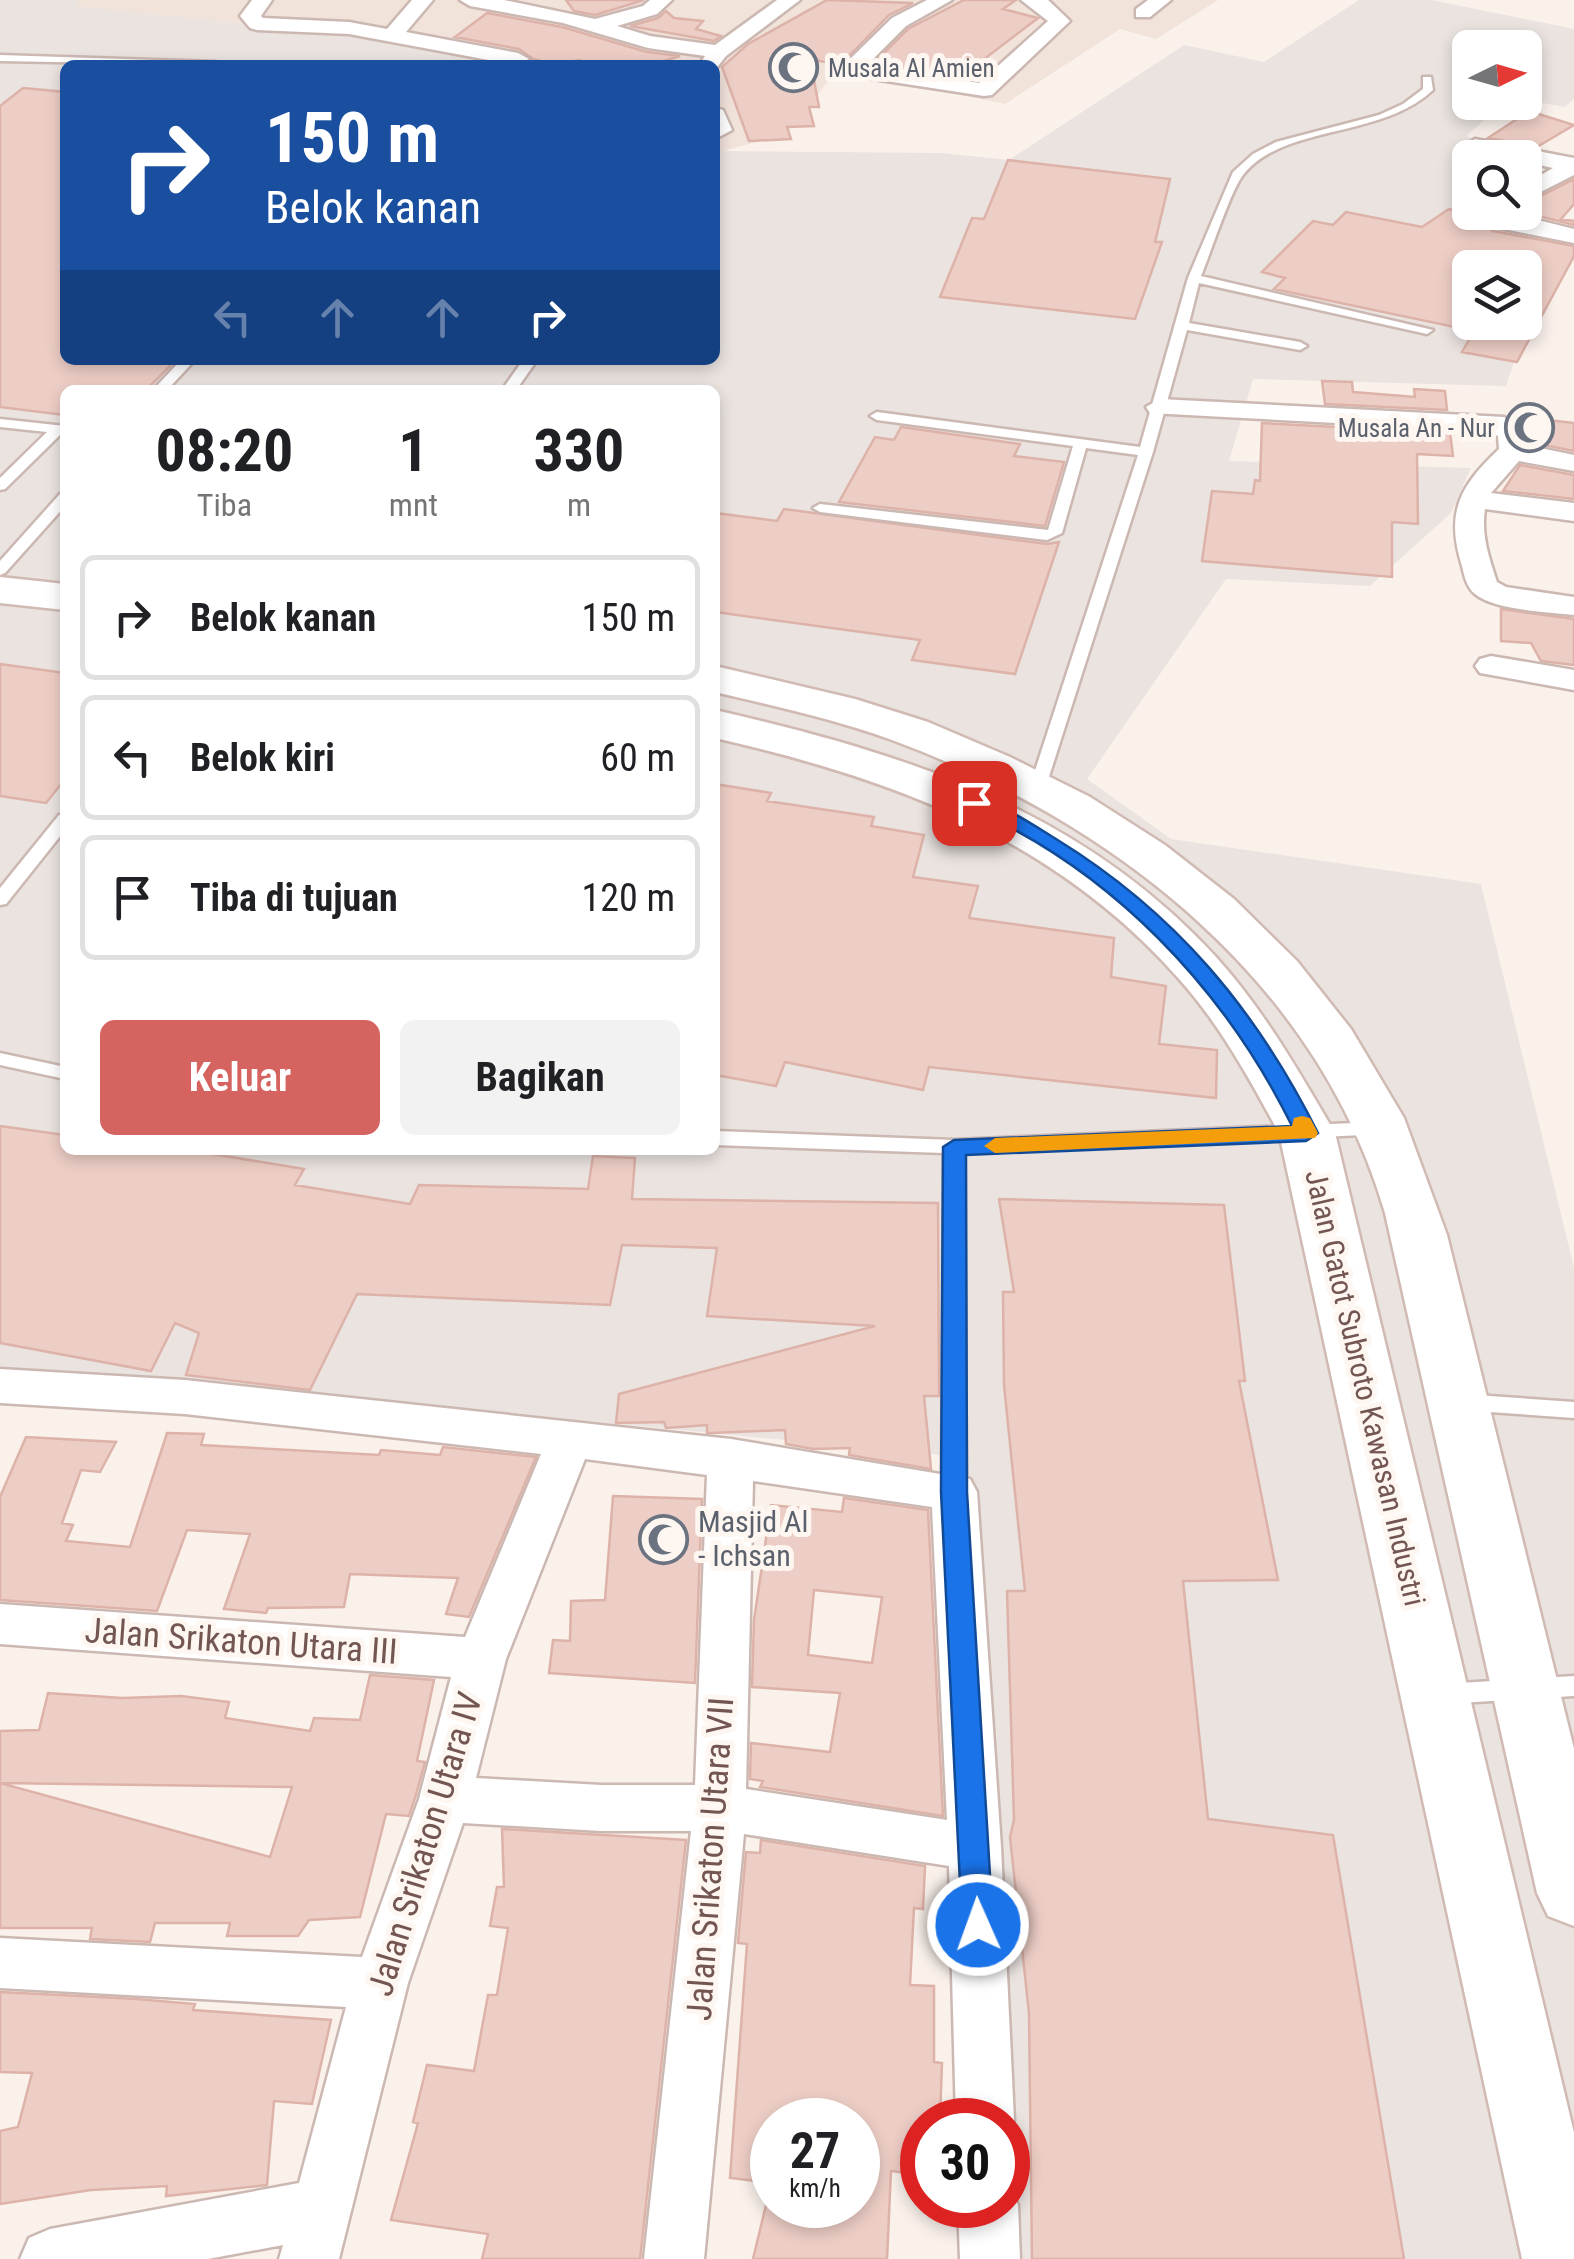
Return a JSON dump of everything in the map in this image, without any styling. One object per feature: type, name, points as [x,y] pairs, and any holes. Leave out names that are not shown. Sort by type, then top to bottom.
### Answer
[{"type":"street","points":[[262,0],[250,16],[251,22],[394,34],[518,59]]},
{"type":"street","points":[[306,26],[324,0]]},
{"type":"street","points":[[394,34],[424,0]]},
{"type":"street","points":[[480,2],[515,0]]},
{"type":"street","points":[[550,0],[566,17]]},
{"type":"street","points":[[594,26],[650,10],[662,0]]},
{"type":"street","points":[[480,2],[566,17],[715,58],[790,0]]},
{"type":"street","points":[[942,0],[899,22],[854,66],[858,74],[984,90],[1060,21],[1046,2]]},
{"type":"street","points":[[1143,12],[1161,0]]},
{"type":"street","points":[[1542,160],[1574,166]]},
{"type":"street","points":[[1542,184],[1574,166]]},
{"type":"street","points":[[1542,196],[1558,198]]},
{"type":"street","points":[[1542,230],[1574,236]]},
{"type":"street","points":[[1160,408],[1494,423],[1511,432],[1513,451]]},
{"type":"street","points":[[1513,451],[1574,463]]},
{"type":"street","points":[[1513,451],[1493,468],[1472,498],[1466,534],[1484,587],[1498,595],[1574,606]]},
{"type":"street","points":[[1472,498],[1574,512]]},
{"type":"street","points":[[0,590],[60,596]]},
{"type":"street","points":[[0,616],[60,622]]},
{"type":"street","points":[[1491,666],[1574,680]]},
{"type":"street","points":[[720,680],[842,709],[912,732],[1038,786],[1174,870],[1310,1006],[1381,1128],[1410,1202],[1456,1402],[1548,1687],[1574,1894]]},
{"type":"street","name":"Jalan Gatot Subroto Kawasan Industri","points":[[720,725],[794,740],[915,777],[1004,816],[1069,856],[1146,912],[1232,1006],[1286,1093],[1306,1133],[1563,2259]]},
{"type":"street","points":[[0,1386],[46,1386],[240,1404],[570,1439],[731,1457],[954,1492],[975,1847],[984,2098]]},
{"type":"street","name":"Jalan Srikaton Utara IV","points":[[316,2234],[380,1983],[445,1799],[481,1659],[570,1439]]},
{"type":"street","name":"Jalan Srikaton Utara VII","points":[[674,2259],[720,1808],[731,1457]]},
{"type":"street","name":"Jalan Srikaton Utara III","points":[[0,1624],[481,1659]]},
{"type":"street","points":[[445,1799],[600,1808],[720,1808],[975,1847]]},
{"type":"street","points":[[0,1964],[380,1983]]},
{"type":"street","points":[[989,2228],[990,2259]]},
{"type":"street","points":[[50,2259],[316,2234]]},
{"type":"lane","points":[[0,58],[62,60]]},
{"type":"lane","points":[[1038,786],[1160,408],[1194,278],[1237,174],[1248,161],[1268,149],[1385,118],[1414,105],[1428,90],[1427,78]]},
{"type":"lane","points":[[1194,278],[1427,330]]},
{"type":"lane","points":[[1184,326],[1300,346]]},
{"type":"lane","points":[[165,385],[183,365]]},
{"type":"lane","points":[[877,416],[1146,452]]},
{"type":"lane","points":[[0,423],[60,430]]},
{"type":"lane","points":[[0,486],[60,431]]},
{"type":"lane","points":[[820,508],[1047,536],[1055,533],[1082,443]]},
{"type":"lane","points":[[0,462],[21,465]]},
{"type":"lane","points":[[0,570],[60,502]]},
{"type":"lane","points":[[0,900],[60,825]]},
{"type":"lane","points":[[0,1059],[60,1072]]},
{"type":"lane","points":[[720,1138],[954,1147],[1381,1128]]},
{"type":"lane","points":[[954,1147],[954,1492]]},
{"type":"lane","points":[[1456,1402],[1574,1410]]},
{"type":"lane","points":[[1435,1695],[1548,1687]]},
{"type":"shaded area","points":[[0,0],[81,0],[75,6],[370,37],[523,60],[60,60],[60,365],[720,365],[720,151],[941,153],[1009,160],[1184,45],[1264,62],[1359,0],[1432,0],[1574,29],[1574,99],[1565,107],[1542,103],[1542,30],[1452,30],[1452,120],[1484,120],[1466,136],[1477,140],[1452,140],[1452,216],[1446,220],[1452,223],[1452,230],[1467,230],[1508,250],[1452,250],[1452,340],[1521,340],[1506,386],[1253,379],[1229,461],[1471,468],[1451,513],[1370,586],[1226,579],[1087,779],[1171,839],[1481,884],[1574,1268],[1574,2259],[999,2259],[1004,2228],[1030,2228],[1030,2098],[1007,2098],[963,1457],[597,1422],[0,1374]]},
{"type":"shaded area","points":[[81,0],[1218,0],[1156,39],[1120,29],[1005,104],[837,70],[786,134],[720,152],[720,60],[523,60],[370,37],[73,6]]},
{"type":"building","points":[[566,0],[644,0],[595,15],[574,11]]},
{"type":"building","points":[[827,0],[913,3],[889,15],[840,65],[810,59],[819,107],[809,107],[814,126],[787,127],[791,139],[749,141],[722,67],[748,44]]},
{"type":"building","points":[[964,0],[1016,0],[1003,9],[1038,18],[962,76],[875,62],[908,29]]},
{"type":"building","points":[[666,11],[674,18],[703,21],[696,29],[721,36],[714,41],[630,26],[658,18]]},
{"type":"building","points":[[487,13],[562,27],[647,52],[680,56],[667,60],[537,60],[519,49],[455,37]]},
{"type":"building","points":[[23,88],[60,92],[60,365],[171,365],[151,385],[60,385],[60,414],[0,407],[0,106]]},
{"type":"building","points":[[1542,115],[1574,125],[1542,144],[1542,140],[1488,138],[1515,120],[1542,120]]},
{"type":"building","points":[[1008,160],[1170,179],[1155,242],[1162,242],[1135,319],[940,297],[972,218],[984,219]]},
{"type":"building","points":[[1574,179],[1574,204],[1561,219],[1574,221],[1574,225],[1542,217],[1542,195]]},
{"type":"building","points":[[1449,209],[1452,230],[1491,230],[1574,246],[1574,256],[1542,316],[1542,250],[1452,250],[1452,326],[1274,289],[1285,278],[1262,272],[1313,221],[1333,225],[1346,212],[1422,227]]},
{"type":"building","points":[[1469,340],[1529,340],[1517,362],[1462,352]]},
{"type":"building","points":[[1322,381],[1352,382],[1353,392],[1415,397],[1414,389],[1445,391],[1447,410],[1325,404]]},
{"type":"building","points":[[1514,416],[1574,423],[1574,451],[1529,442],[1525,425]]},
{"type":"building","points":[[1262,423],[1450,433],[1453,456],[1417,454],[1418,524],[1392,522],[1392,577],[1202,561],[1212,491],[1253,494],[1255,480],[1260,481]]},
{"type":"building","points":[[901,427],[1020,444],[1014,456],[1064,462],[1045,526],[839,502],[875,437],[894,440]]},
{"type":"building","points":[[1520,465],[1574,475],[1574,499],[1503,491]]},
{"type":"building","points":[[784,509],[1047,544],[1059,542],[1015,674],[912,660],[920,640],[720,613],[720,514],[777,521]]},
{"type":"building","points":[[1501,609],[1574,619],[1574,665],[1541,661],[1531,643],[1501,641]]},
{"type":"building","points":[[0,664],[60,672],[60,785],[46,803],[0,796]]},
{"type":"building","points":[[720,785],[771,793],[767,801],[874,817],[871,826],[924,835],[913,877],[978,886],[969,918],[1114,938],[1111,977],[1166,986],[1159,1044],[1217,1050],[1216,1098],[929,1067],[923,1090],[785,1062],[776,1086],[720,1076]]},
{"type":"building","points":[[0,1126],[60,1134],[60,1155],[219,1155],[304,1169],[295,1185],[410,1204],[419,1185],[588,1189],[593,1156],[635,1158],[632,1199],[938,1203],[939,1396],[924,1396],[931,1469],[849,1455],[850,1448],[813,1449],[786,1444],[785,1430],[707,1433],[707,1425],[666,1428],[664,1422],[616,1423],[619,1394],[875,1326],[707,1316],[717,1248],[622,1245],[610,1305],[357,1294],[310,1390],[186,1375],[199,1333],[175,1323],[151,1371],[0,1343]]},
{"type":"building","points":[[999,1199],[1224,1205],[1245,1381],[1239,1381],[1278,1580],[1183,1581],[1208,1819],[1333,1835],[1404,2259],[1032,2259],[1029,2013],[1010,1837],[1014,1820],[1007,1591],[1025,1591],[1004,1385],[1003,1292],[1014,1292]]},
{"type":"building","points":[[167,1433],[204,1434],[201,1445],[379,1455],[381,1450],[440,1455],[443,1447],[536,1457],[469,1617],[446,1614],[458,1578],[350,1574],[344,1607],[268,1608],[266,1613],[224,1609],[250,1534],[187,1530],[157,1611],[0,1600],[0,1497],[26,1437],[116,1442],[100,1472],[81,1470],[62,1523],[73,1525],[66,1541],[130,1547]]},
{"type":"building","points":[[613,1496],[702,1499],[695,1683],[549,1673],[553,1640],[570,1641],[571,1601],[605,1600]]},
{"type":"building","points":[[844,1498],[928,1510],[943,1816],[760,1787],[763,1781],[750,1779],[751,1743],[830,1752],[840,1693],[752,1687],[754,1620],[771,1505],[842,1512]],"holes":[[[814,1590],[882,1597],[872,1663],[808,1655]]]},
{"type":"building","points":[[370,1675],[434,1680],[417,1761],[425,1762],[415,1798],[409,1816],[386,1814],[360,1917],[309,1920],[298,1936],[227,1936],[230,1923],[155,1923],[150,1942],[90,1939],[92,1928],[0,1928],[0,1731],[39,1730],[48,1693],[122,1698],[181,1696],[229,1702],[225,1718],[310,1731],[314,1718],[360,1720]],"holes":[[[0,1783],[292,1787],[270,1857]]]},
{"type":"building","points":[[502,1829],[686,1840],[640,2259],[482,2259],[488,2234],[391,2220],[418,2123],[413,2122],[427,2065],[474,2071],[488,1995],[497,1995],[508,1928],[490,1926],[497,1887],[504,1887]]},
{"type":"building","points":[[761,1840],[925,1866],[923,1909],[914,1908],[910,1985],[934,1986],[934,2062],[942,2063],[941,2098],[900,2098],[900,2172],[891,2171],[887,2259],[753,2259],[760,2228],[880,2228],[880,2098],[750,2098],[750,2180],[730,2178],[747,1944],[738,1943],[746,1852],[760,1853]]},
{"type":"building","points":[[0,1992],[137,1999],[195,2004],[193,2010],[331,2020],[312,2104],[274,2101],[267,2185],[166,2196],[167,2186],[91,2190],[0,2204],[0,2131],[18,2127],[32,2073],[0,2072]]},
{"type":"slow traffic","points":[[995,1146],[1306,1133],[1302,1123]]},
{"type":"place","name":"Musala Al Amien","points":[[793,68]]},
{"type":"place","name":"Musala An - Nur","points":[[1530,428]]},
{"type":"place","name":"Masjid Al - Ichsan","points":[[663,1539]]},
{"type":"route","points":[[974,803],[1004,816],[1069,856],[1146,912],[1232,1006],[1306,1133],[954,1147],[954,1492],[978,1925]]}]
